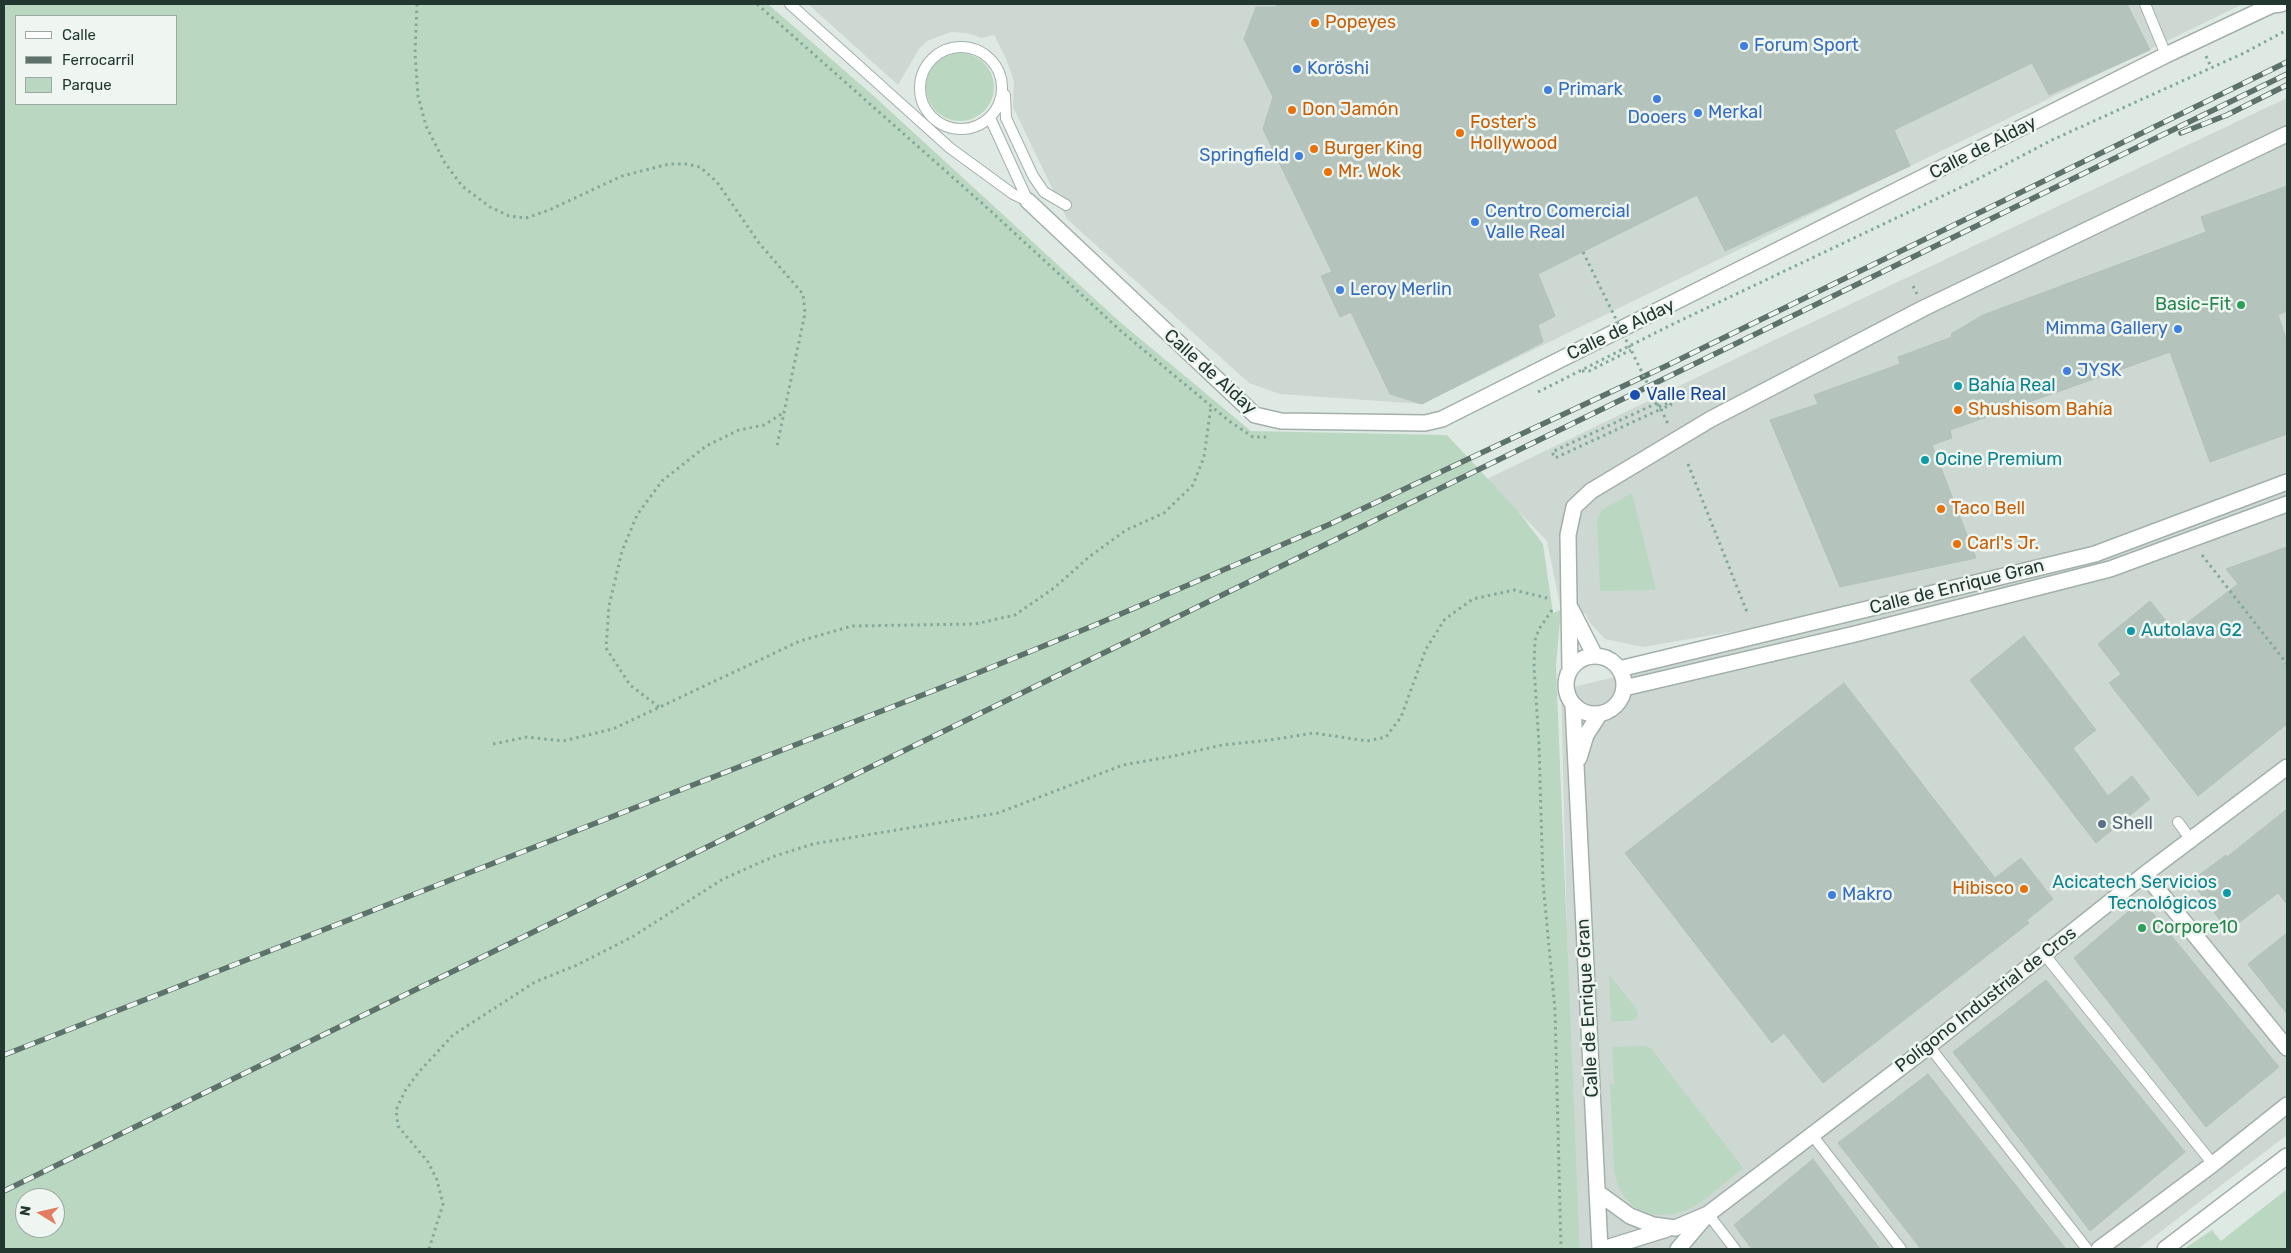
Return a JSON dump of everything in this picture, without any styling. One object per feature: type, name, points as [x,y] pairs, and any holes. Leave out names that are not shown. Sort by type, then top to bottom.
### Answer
[{"type":"street","name":"Calle de Alday","points":[[1028,201],[1255,415],[1281,421],[1425,423],[1451,414],[2271,4]]},
{"type":"street","points":[[1570,669],[1563,606],[1568,534],[1574,507],[1591,491],[1696,427],[1924,308],[2287,134]]},
{"type":"street","name":"Calle de Enrique Gran","points":[[1619,670],[2095,554],[2287,482]]},
{"type":"street","name":"Calle de Enrique Gran","points":[[1624,688],[1837,639],[2110,569],[2287,504]]},
{"type":"street","points":[[1563,606],[1595,656]]},
{"type":"street","points":[[1584,656],[1604,657],[1613,662],[1619,670],[1623,678],[1622,698],[1616,705],[1599,715],[1589,714],[1573,705],[1567,697],[1565,688],[1566,678],[1570,669],[1584,656]]},
{"type":"street","name":"Calle de Enrique Gran","points":[[1573,705],[1601,1249]]},
{"type":"street","name":"Calle de Enrique Gran","points":[[1576,766],[1586,735],[1599,715]]},
{"type":"street","name":"Polígono Industrial de Cros","points":[[1678,1249],[1708,1214],[1929,1046],[2145,874],[2287,767]]},
{"type":"street","points":[[2145,874],[2287,1048]]},
{"type":"street","points":[[2099,1249],[2213,1164],[2287,1104]]},
{"type":"street","points":[[2165,1249],[2287,1156]]},
{"type":"street","points":[[1597,1192],[1630,1216],[1652,1225],[1674,1228]]},
{"type":"street","name":"Polígono Industrial de Cros","points":[[1601,1249],[1674,1228],[1708,1214]]},
{"type":"lane","points":[[790,4],[950,148],[1013,194],[1028,201]]},
{"type":"lane","points":[[2145,4],[2166,55]]},
{"type":"lane","points":[[950,148],[923,106],[920,89],[923,73],[932,59],[946,50],[963,47],[979,51],[996,66],[1006,91],[1006,118],[1033,176],[1044,192],[1066,205]]},
{"type":"lane","points":[[933,119],[945,126],[958,130],[972,128],[990,118],[999,103],[1001,80]]},
{"type":"lane","points":[[990,118],[1028,201]]},
{"type":"lane","points":[[2178,822],[2191,840]]},
{"type":"lane","points":[[2044,954],[2213,1164]]},
{"type":"lane","points":[[1929,1046],[2087,1249]]},
{"type":"lane","points":[[1812,1135],[1901,1249]]},
{"type":"lane","points":[[1708,1214],[1736,1249]]},
{"type":"path","points":[[417,4],[415,53],[418,96],[426,126],[445,163],[462,186],[490,207],[509,216],[526,218],[549,210],[622,176],[669,164],[686,164],[700,168],[717,182],[759,243],[803,294],[805,313],[777,446]]},
{"type":"path","points":[[757,4],[991,211],[1122,332],[1229,421],[1253,437],[1278,437]]},
{"type":"path","points":[[1532,395],[1671,325],[1974,181],[2052,140],[2287,30]]},
{"type":"path","points":[[2206,56],[2211,67]]},
{"type":"path","points":[[1583,252],[1660,408]]},
{"type":"path","points":[[1580,371],[1589,371],[1631,350]]},
{"type":"path","points":[[493,744],[527,737],[563,741],[613,729],[800,641],[852,626],[975,624],[1015,615],[1054,588],[1089,557],[1126,530],[1164,513],[1193,485],[1204,457],[1212,405]]},
{"type":"path","points":[[1660,408],[1555,458],[1552,452],[1660,408]]},
{"type":"path","points":[[659,706],[630,684],[606,648],[608,606],[622,551],[637,516],[662,481],[706,446],[739,430],[764,424],[784,413]]},
{"type":"path","points":[[1688,464],[1747,612]]},
{"type":"path","points":[[2202,555],[2287,664]]},
{"type":"path","points":[[429,1249],[444,1204],[437,1180],[428,1162],[398,1126],[396,1110],[405,1091],[418,1073],[453,1035],[535,982],[577,966],[632,937],[723,879],[775,856],[813,844],[998,813],[1123,765],[1222,745],[1314,733],[1367,741],[1386,737],[1401,717],[1426,649],[1445,619],[1473,599],[1514,590],[1551,600],[1563,606]]},
{"type":"path","points":[[1551,600],[1552,610],[1539,628],[1534,666],[1540,744],[1543,883],[1555,1010],[1560,1249]]},
{"type":"shaded area","name":"Centro Comercial Valle Real","points":[[808,4],[2243,4],[1422,404],[1280,394],[1249,383],[1067,219],[1013,107],[1014,81],[1005,56],[994,35],[982,38],[967,33],[951,32],[927,41],[919,49],[898,85]]},
{"type":"shaded area","points":[[2287,98],[2287,1135],[2138,1249],[1580,1249],[1568,973],[1561,690],[1842,622],[1841,613],[1643,647],[1605,639],[1591,624],[1585,613],[1561,610],[1547,541],[1487,479],[1764,345]]},
{"type":"green space","points":[[4,4],[768,4],[876,98],[1120,322],[1251,431],[1447,435],[1518,511],[1543,544],[1553,613],[1561,610],[1556,666],[1580,1249],[4,1249]]},
{"type":"green space","points":[[960,53],[973,56],[984,63],[991,74],[994,87],[991,100],[984,111],[973,118],[960,121],[947,118],[936,111],[929,100],[926,87],[929,74],[936,63],[947,56]]},
{"type":"green space","points":[[1632,493],[1656,590],[1600,591],[1597,519],[1602,510]]},
{"type":"green space","points":[[1609,974],[1635,1007],[1638,1014],[1635,1020],[1611,1022]]},
{"type":"green space","points":[[1644,1046],[1651,1048],[1743,1168],[1704,1200],[1689,1209],[1674,1214],[1655,1215],[1637,1209],[1625,1198],[1617,1184],[1614,1170],[1610,1084],[1614,1085],[1612,1047]]},
{"type":"green space","points":[[2287,1189],[2287,1249],[2184,1249],[2212,1230],[2221,1241]]},
{"type":"building","name":"Centro Comercial Valle Real","points":[[1277,4],[2127,4],[2150,50],[2049,95],[2032,63],[1894,130],[1910,166],[1725,251],[1697,195],[1538,274],[1555,316],[1538,325],[1543,342],[1422,404],[1390,394],[1351,312],[1340,317],[1321,276],[1332,272],[1263,129],[1273,97],[1244,39],[1256,7],[1276,7]]},
{"type":"building","name":"Bahía Real","points":[[2287,186],[2287,311],[2278,315],[2287,341],[2287,434],[2210,462],[2170,352],[1950,430],[1952,438],[1932,445],[1976,558],[1840,587],[1770,420],[1818,404],[1814,395],[1900,364],[1898,357],[1952,337],[1951,334],[1983,315],[2206,232],[2201,217]]},
{"type":"building","points":[[2287,547],[2287,724],[2198,796],[2109,683],[2121,674],[2098,644],[2150,601],[2175,632],[2238,584],[2226,569]]},
{"type":"building","points":[[2024,636],[2096,730],[2073,748],[2108,796],[2132,776],[2150,799],[2096,843],[1970,680]]},
{"type":"building","name":"Makro","points":[[1844,683],[1995,878],[2021,858],[2053,899],[2027,920],[2029,923],[1823,1083],[1784,1033],[1772,1043],[1625,853]]},
{"type":"building","points":[[2287,809],[2287,904],[2278,893],[2228,931],[2191,881],[2226,855],[2227,857]]},
{"type":"building","points":[[2142,900],[2279,1067],[2206,1127],[2074,958]]},
{"type":"building","points":[[2287,933],[2287,1014],[2248,964]]},
{"type":"building","points":[[2046,980],[2185,1152],[2090,1231],[1953,1052]]},
{"type":"building","points":[[1928,1074],[2066,1249],[1921,1249],[1838,1143]]},
{"type":"building","points":[[1813,1159],[1880,1249],[1752,1249],[1734,1225]]},
{"type":"railway","points":[[4,1055],[948,685],[1095,625],[1328,525],[1666,366],[2287,62]]},
{"type":"railway","points":[[4,1191],[2287,74]]},
{"type":"railway","points":[[2181,133],[2227,115],[2287,85]]},
{"type":"place","name":"Popeyes","points":[[1315,23]]},
{"type":"place","name":"Forum Sport","points":[[1744,46]]},
{"type":"place","name":"Koröshi","points":[[1297,69]]},
{"type":"place","name":"Primark","points":[[1548,90]]},
{"type":"place","name":"Dooers","points":[[1657,99]]},
{"type":"place","name":"Don Jamón","points":[[1292,110]]},
{"type":"place","name":"Merkal","points":[[1698,113]]},
{"type":"place","name":"Foster's Hollywood","points":[[1460,133]]},
{"type":"place","name":"Burger King","points":[[1314,149]]},
{"type":"place","name":"Springfield","points":[[1299,156]]},
{"type":"place","name":"Mr. Wok","points":[[1328,172]]},
{"type":"place","name":"Centro Comercial Valle Real","points":[[1475,222]]},
{"type":"place","name":"Leroy Merlin","points":[[1340,290]]},
{"type":"place","name":"Basic-Fit","points":[[2241,305]]},
{"type":"place","name":"Mimma Gallery","points":[[2178,329]]},
{"type":"place","name":"JYSK","points":[[2067,371]]},
{"type":"place","name":"Bahía Real","points":[[1958,386]]},
{"type":"place","name":"Valle Real","points":[[1635,395]]},
{"type":"place","name":"Shushisom Bahía","points":[[1958,410]]},
{"type":"place","name":"Ocine Premium","points":[[1925,460]]},
{"type":"place","name":"Taco Bell","points":[[1941,509]]},
{"type":"place","name":"Carl's Jr.","points":[[1957,544]]},
{"type":"place","name":"Autolava G2","points":[[2131,631]]},
{"type":"place","name":"Shell","points":[[2102,824]]},
{"type":"place","name":"Hibisco","points":[[2024,889]]},
{"type":"place","name":"Acicatech Servicios Tecnológicos","points":[[2227,893]]},
{"type":"place","name":"Makro","points":[[1832,895]]},
{"type":"place","name":"Corpore10","points":[[2142,928]]}]
